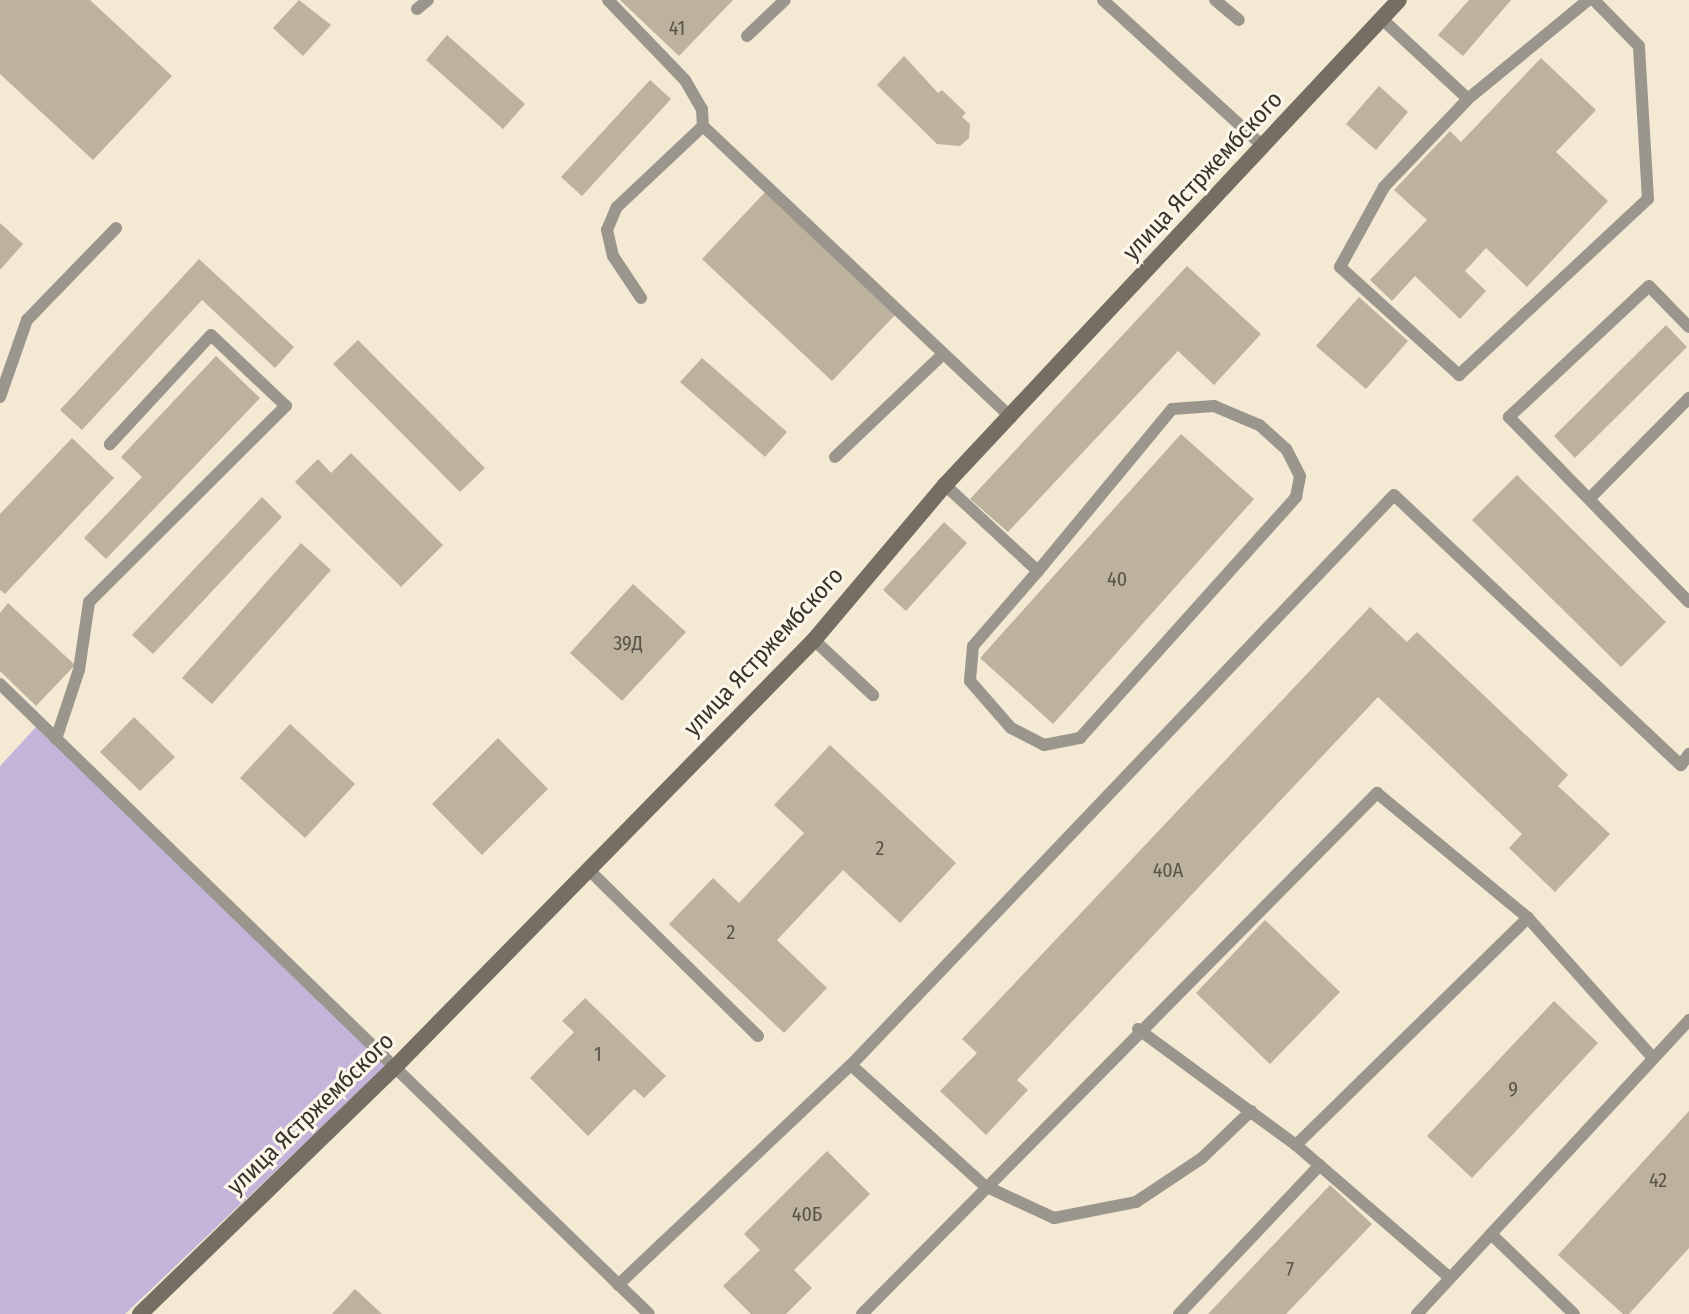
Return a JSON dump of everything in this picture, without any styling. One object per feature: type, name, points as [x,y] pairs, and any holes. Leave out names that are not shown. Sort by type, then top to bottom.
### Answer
[{"type":"main road","name":"улица Ястржембского","points":[[140,1314],[395,1067],[814,640],[945,485],[1399,0]]},
{"type":"lane","points":[[417,9],[428,0]]},
{"type":"lane","points":[[608,0],[685,80],[702,109],[703,126],[1011,417]]},
{"type":"lane","points":[[747,36],[785,0]]},
{"type":"lane","points":[[1103,0],[1263,146]]},
{"type":"lane","points":[[1215,0],[1239,20]]},
{"type":"lane","points":[[1591,0],[1639,46],[1648,199],[1459,375],[1340,267],[1384,187],[1468,99],[1591,0]]},
{"type":"lane","points":[[1382,19],[1468,99]]},
{"type":"lane","points":[[641,298],[613,256],[607,230],[617,207],[703,126]]},
{"type":"lane","points":[[0,397],[27,320],[116,228]]},
{"type":"lane","points":[[1689,327],[1649,286],[1509,417],[1689,602]]},
{"type":"lane","points":[[56,739],[79,670],[89,602],[286,406],[211,335],[110,444]]},
{"type":"lane","points":[[835,457],[942,355]]},
{"type":"lane","points":[[1590,498],[1689,398]]},
{"type":"lane","points":[[1214,406],[1259,425],[1286,449],[1300,476],[1296,497],[1080,738],[1044,745],[1011,728],[970,681],[973,646],[1038,571],[1172,409],[1214,406]]},
{"type":"lane","points":[[945,485],[1038,571]]},
{"type":"lane","points":[[618,1285],[851,1065],[1394,495],[1681,765],[1689,754]]},
{"type":"lane","points":[[814,640],[873,695]]},
{"type":"lane","points":[[0,684],[649,1314]]},
{"type":"lane","points":[[870,1311],[985,1186],[1138,1029],[1377,793],[1528,918],[1653,1058]]},
{"type":"lane","points":[[589,870],[758,1036]]},
{"type":"lane","points":[[1296,1145],[1528,918]]},
{"type":"lane","points":[[1417,1314],[1689,1020]]},
{"type":"lane","points":[[1138,1029],[1296,1145],[1450,1278]]},
{"type":"lane","points":[[851,1065],[985,1186],[1054,1218],[1136,1202],[1202,1158],[1251,1111]]},
{"type":"lane","points":[[1179,1314],[1320,1165]]},
{"type":"lane","points":[[1491,1234],[1574,1314]]},
{"type":"shaded area","points":[[36,727],[386,1066],[125,1314],[0,1314],[0,766]]},
{"type":"building","points":[[0,0],[90,0],[172,76],[93,160],[0,74]]},
{"type":"building","points":[[299,0],[331,25],[303,56],[273,28]]},
{"type":"building","points":[[620,0],[733,0],[679,56]]},
{"type":"building","points":[[1469,0],[1511,0],[1463,56],[1438,35]]},
{"type":"building","points":[[447,35],[525,104],[503,129],[426,60]]},
{"type":"building","points":[[904,56],[938,93],[942,90],[966,113],[962,117],[970,124],[969,138],[960,146],[937,144],[877,85]]},
{"type":"building","points":[[1541,58],[1596,110],[1556,152],[1608,201],[1527,287],[1486,248],[1465,271],[1486,291],[1460,319],[1415,276],[1392,301],[1370,280],[1427,220],[1394,190],[1450,131],[1461,142]]},
{"type":"building","points":[[650,80],[671,99],[582,196],[561,177]]},
{"type":"building","points":[[1379,86],[1408,112],[1376,150],[1346,124]]},
{"type":"building","points":[[766,191],[896,314],[832,381],[702,259]]},
{"type":"building","points":[[0,223],[23,244],[0,270]]},
{"type":"building","points":[[199,259],[294,347],[275,368],[202,300],[82,430],[60,410]]},
{"type":"building","points":[[1187,266],[1261,334],[1214,385],[1178,351],[1008,532],[970,499]]},
{"type":"building","points":[[1359,297],[1408,341],[1366,389],[1316,346]]},
{"type":"building","points":[[1666,325],[1687,347],[1575,458],[1554,436]]},
{"type":"building","points":[[358,340],[485,468],[460,492],[333,364]]},
{"type":"building","points":[[216,356],[260,398],[106,559],[84,538],[142,477],[121,457]]},
{"type":"building","points":[[702,358],[787,432],[765,457],[680,382]]},
{"type":"building","points":[[1181,434],[1254,499],[1053,724],[980,658]]},
{"type":"building","points":[[72,438],[114,478],[5,594],[0,590],[0,514]]},
{"type":"building","points":[[351,453],[443,545],[401,587],[295,482],[318,459],[331,473]]},
{"type":"building","points":[[1517,475],[1666,622],[1621,667],[1472,520]]},
{"type":"building","points":[[262,497],[282,517],[153,654],[132,635]]},
{"type":"building","points":[[944,522],[967,543],[906,611],[883,590]]},
{"type":"building","points":[[301,543],[331,570],[212,704],[182,678]]},
{"type":"building","points":[[633,584],[686,632],[622,701],[570,653]]},
{"type":"building","points":[[8,603],[75,665],[36,706],[0,671],[0,613]]},
{"type":"building","points":[[1370,607],[1407,642],[1417,632],[1568,775],[1558,786],[1610,834],[1555,892],[1509,848],[1522,834],[1378,697],[1017,1080],[1028,1090],[986,1135],[940,1091],[977,1053],[962,1039]]},
{"type":"building","points":[[134,717],[175,757],[140,791],[100,752]]},
{"type":"building","points":[[290,724],[355,784],[305,838],[240,778]]},
{"type":"building","points":[[498,738],[548,789],[482,855],[432,804]]},
{"type":"building","points":[[830,745],[956,863],[900,923],[843,870],[777,940],[827,988],[784,1033],[669,924],[713,878],[739,903],[804,833],[774,805]]},
{"type":"building","points":[[1265,920],[1340,992],[1270,1064],[1196,993]]},
{"type":"building","points":[[585,998],[666,1076],[644,1098],[634,1089],[588,1136],[530,1078],[574,1032],[562,1021]]},
{"type":"building","points":[[1554,1001],[1598,1043],[1472,1178],[1427,1136]]},
{"type":"building","points":[[1689,1111],[1689,1248],[1629,1314],[1623,1314],[1558,1255]]},
{"type":"building","points":[[827,1151],[870,1194],[794,1270],[812,1288],[786,1314],[751,1314],[723,1286],[760,1250],[744,1234]]},
{"type":"building","points":[[1330,1185],[1372,1224],[1286,1314],[1208,1314]]},
{"type":"building","points":[[355,1289],[382,1314],[332,1314]]}]
